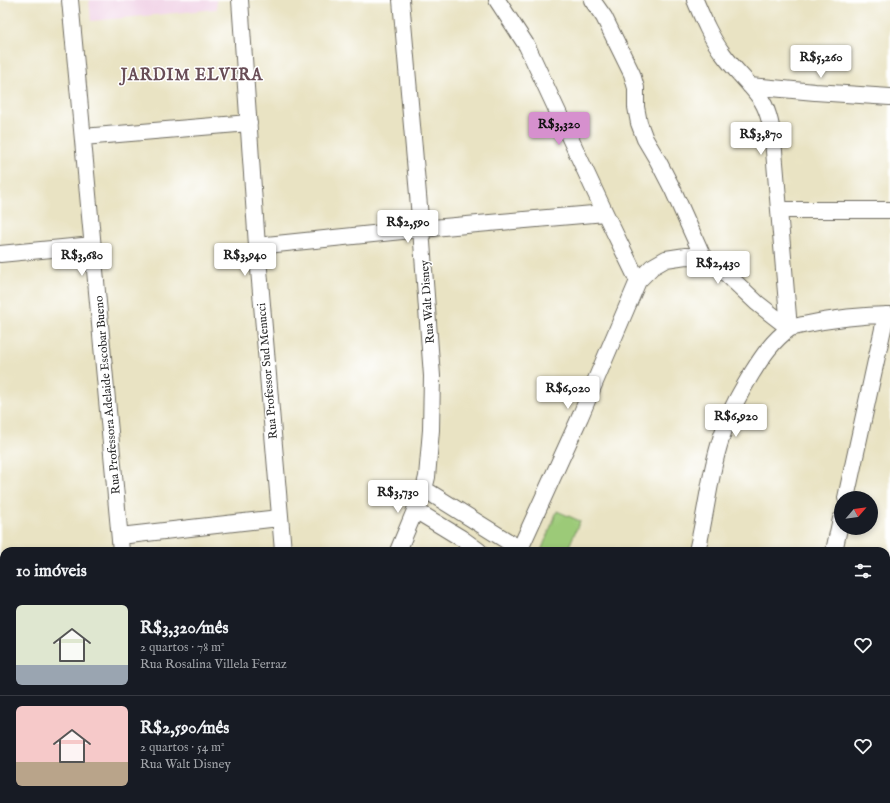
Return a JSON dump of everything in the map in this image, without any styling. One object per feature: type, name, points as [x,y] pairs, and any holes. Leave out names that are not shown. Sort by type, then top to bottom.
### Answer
[{"type":"street","name":"Rua Professora Adelaide Escobar Bueno","points":[[70,0],[120,543]]},
{"type":"street","name":"Rua Professor Sud Menucci","points":[[240,0],[257,246],[283,547]]},
{"type":"street","name":"Rua Walt Disney","points":[[400,547],[424,489],[427,476],[431,430],[432,376],[401,0]]},
{"type":"street","points":[[497,0],[527,46],[638,281]]},
{"type":"street","points":[[592,0],[604,17],[632,74],[636,88],[636,107],[639,123],[645,139],[673,190],[703,257]]},
{"type":"street","points":[[695,0],[704,22],[723,54],[762,102],[772,130],[789,328]]},
{"type":"street","points":[[750,86],[890,97]]},
{"type":"street","points":[[83,137],[249,123]]},
{"type":"street","points":[[780,210],[890,210]]},
{"type":"street","points":[[257,246],[421,229],[605,213]]},
{"type":"street","points":[[0,254],[93,245]]},
{"type":"street","points":[[521,547],[580,417],[638,281],[652,268],[666,259],[686,256],[703,257],[716,264],[757,302],[789,328]]},
{"type":"street","points":[[698,547],[714,466],[725,427],[740,394],[762,358],[772,345],[789,328],[842,318],[888,315],[848,491]]},
{"type":"street","points":[[424,489],[515,547]]},
{"type":"street","points":[[415,510],[474,547]]},
{"type":"street","points":[[120,543],[279,518]]},
{"type":"street","points":[[835,547],[838,535]]},
{"type":"shaded area","points":[[89,0],[216,0],[217,9],[91,21]]},
{"type":"green space","points":[[557,511],[580,521],[569,547],[543,547]]},
{"type":"district","name":"JARDIM ELVIRA","points":[[192,74]]}]
